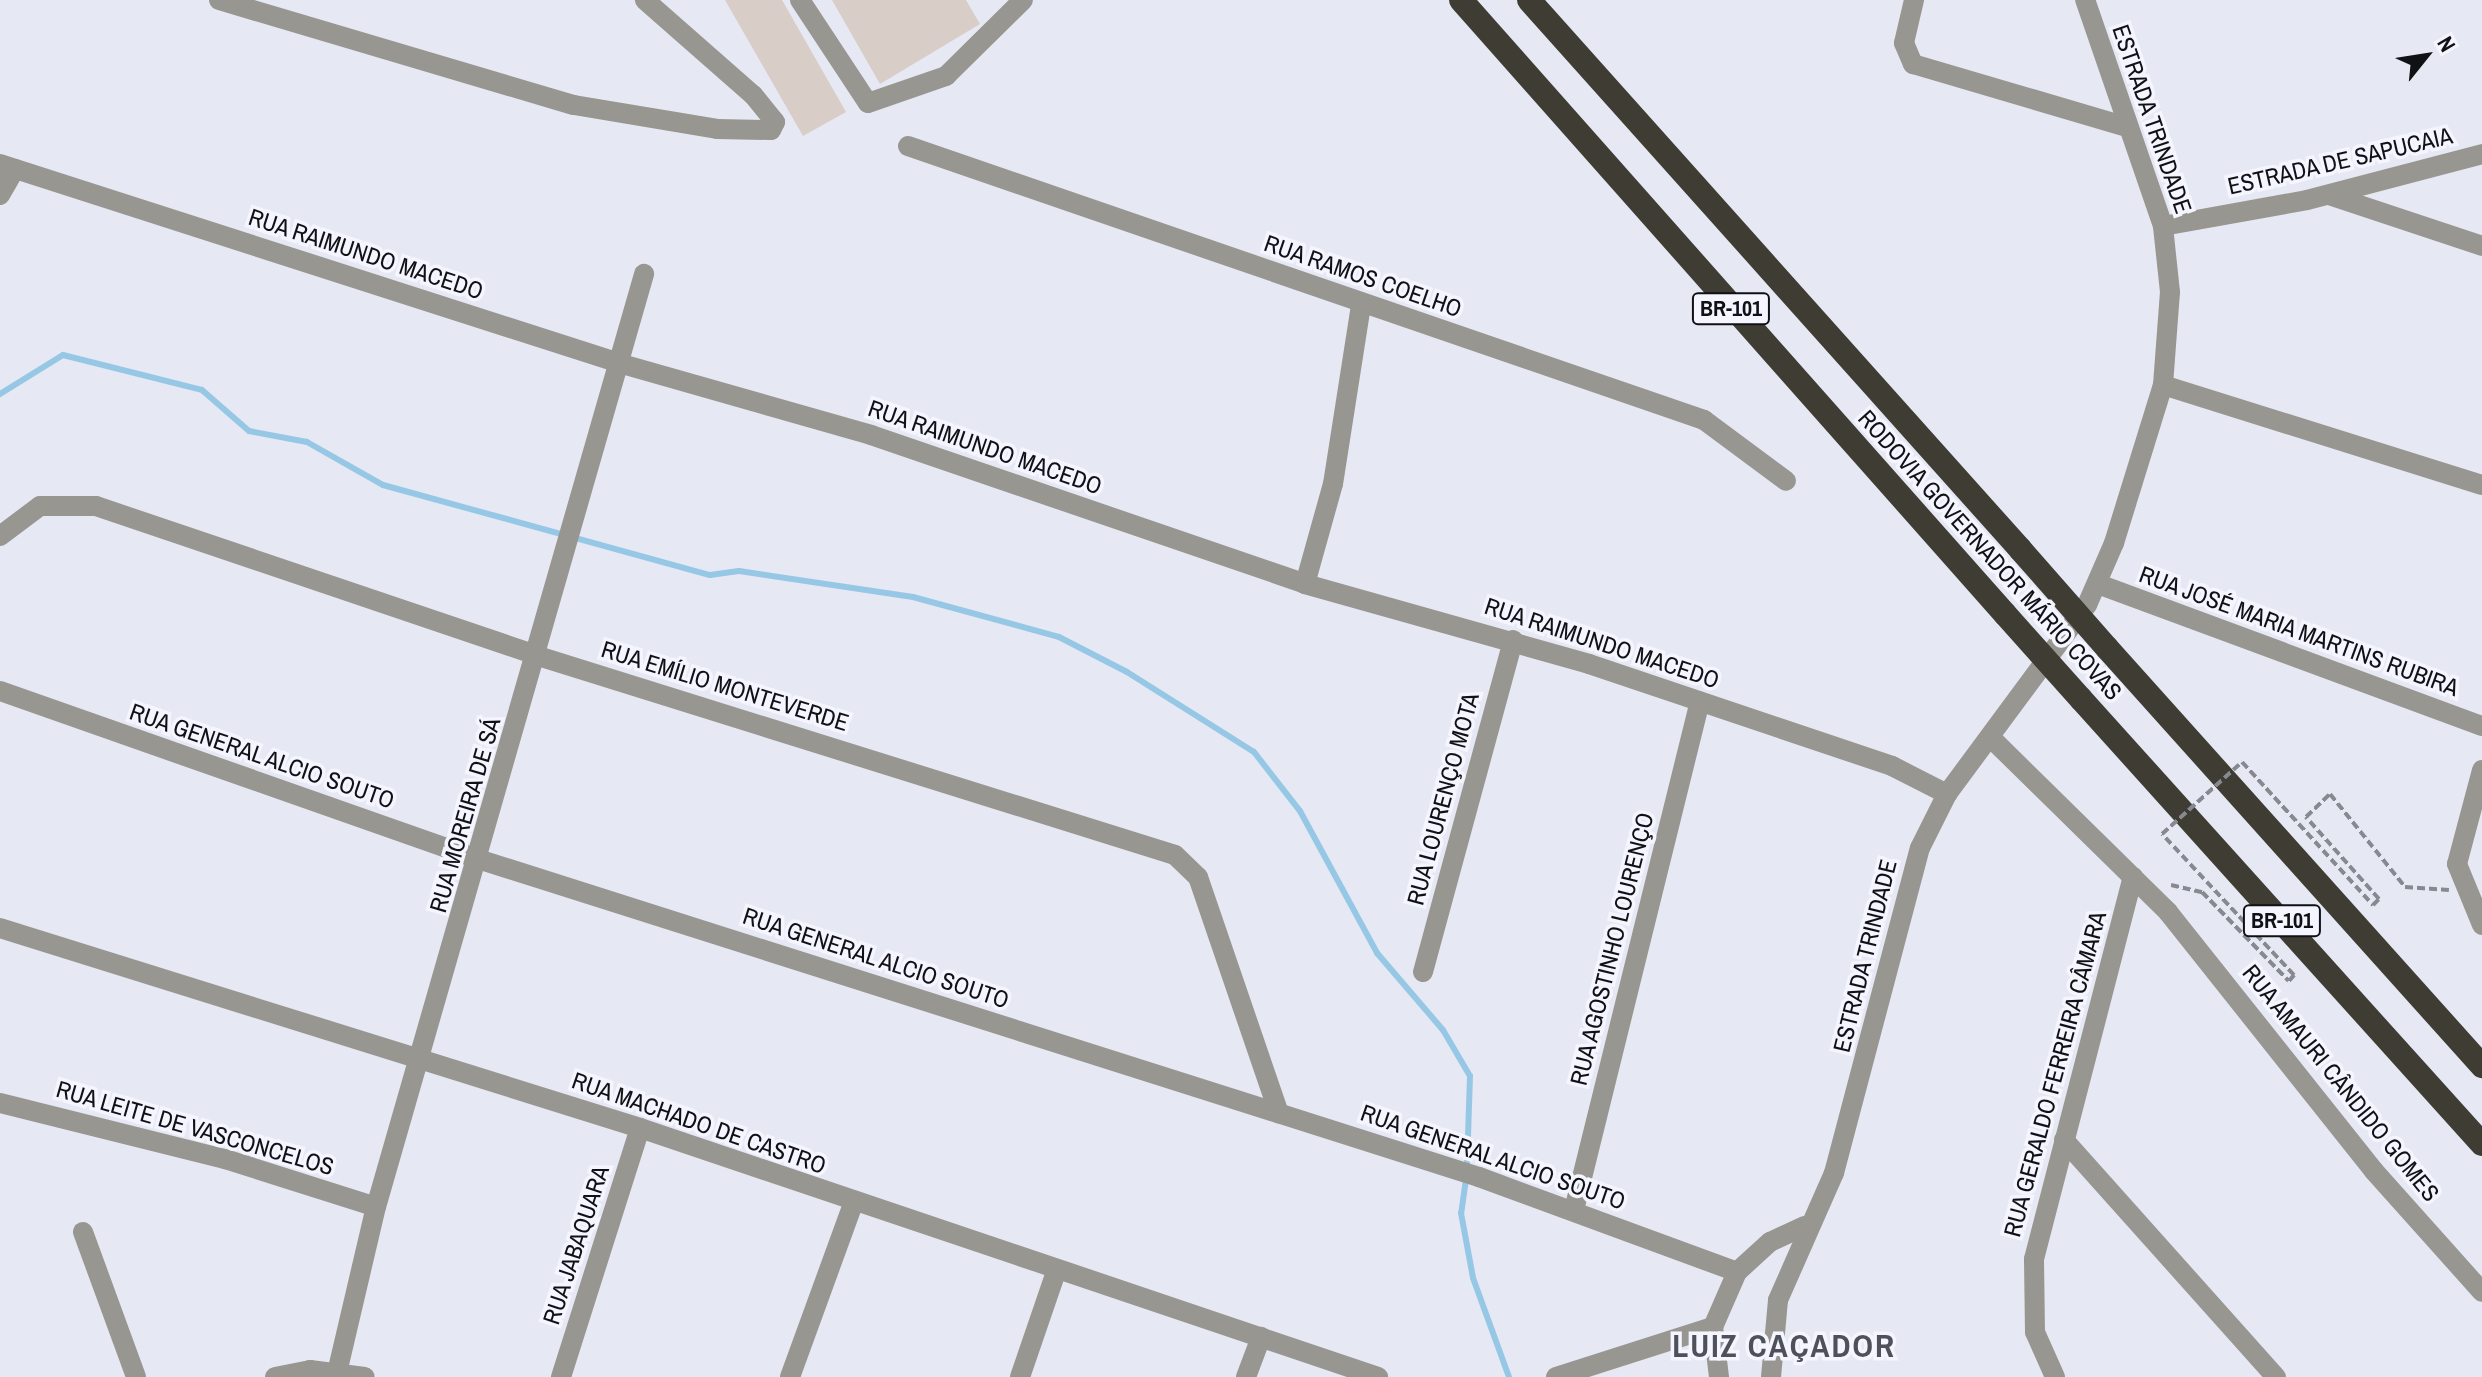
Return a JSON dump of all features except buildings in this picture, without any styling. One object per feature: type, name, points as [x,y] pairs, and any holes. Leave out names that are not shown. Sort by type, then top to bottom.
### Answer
[{"type":"highway","name":"RODOVIA GOVERNADOR MÁRIO COVAS","points":[[1461,0],[2005,614],[2482,1144]]},
{"type":"highway","name":"RODOVIA GOVERNADOR MÁRIO COVAS","points":[[1529,0],[2482,1066]]},
{"type":"highway","points":[[1545,0],[1552,25]]},
{"type":"street","points":[[219,0],[574,105],[717,129],[771,130],[775,122],[753,95],[645,0]]},
{"type":"street","points":[[800,0],[868,103],[946,76],[1023,0]]},
{"type":"street","points":[[1914,0],[1904,43],[1913,64],[2123,126]]},
{"type":"street","name":"ESTRADA TRINDADE","points":[[1771,1377],[1778,1300],[1805,1226],[1834,1173],[1856,1102],[1906,883],[1947,794],[2098,584],[2163,385],[2170,292],[2163,226],[2123,126],[2085,0]]},
{"type":"street","name":"RUA RAMOS COELHO","points":[[908,146],[1361,305],[1704,420],[1786,481]]},
{"type":"street","name":"ESTRADA DE SAPUCAIA","points":[[2163,226],[2329,195],[2482,154]]},
{"type":"street","points":[[0,195],[7,167]]},
{"type":"street","name":"RUA RAIMUNDO MACEDO","points":[[7,167],[622,364],[871,435],[1305,584],[1513,640],[1892,766],[1947,794]]},
{"type":"street","points":[[2329,195],[2482,246]]},
{"type":"street","name":"RUA MOREIRA DE SÁ","points":[[336,1374],[376,1207],[481,860],[622,364],[644,274]]},
{"type":"street","points":[[1305,584],[1333,484],[1361,305]]},
{"type":"street","points":[[2163,385],[2482,485]]},
{"type":"street","name":"RUA EMÍLIO MONTEVERDE","points":[[0,536],[40,506],[81,502],[538,656],[1175,855],[1198,877],[1279,1113]]},
{"type":"street","name":"RUA JOSÉ MARIA MARTINS RUBIRA","points":[[2098,584],[2482,726]]},
{"type":"street","name":"RUA LOURENÇO MOTA","points":[[1423,972],[1513,640]]},
{"type":"street","name":"RUA GENERAL ALCIO SOUTO","points":[[0,691],[481,860],[1453,1168],[1737,1272]]},
{"type":"street","name":"RUA AGOSTINHO LOURENÇO","points":[[1574,1210],[1700,701]]},
{"type":"street","name":"RUA AMAURI CÂNDIDO GOMES","points":[[1990,737],[2133,877],[2482,1292]]},
{"type":"street","points":[[2482,770],[2457,864],[2461,889],[2482,925]]},
{"type":"street","name":"RUA GERALDO FERREIRA CÂMARA","points":[[2055,1377],[2035,1332],[2034,1259],[2133,877]]},
{"type":"street","name":"RUA MACHADO DE CASTRO","points":[[0,928],[420,1062],[640,1128],[853,1204],[1378,1377]]},
{"type":"street","name":"RUA LEITE DE VASCONCELOS","points":[[0,1103],[225,1159],[376,1207]]},
{"type":"street","name":"RUA JABAQUARA","points":[[561,1377],[640,1128]]},
{"type":"street","points":[[2064,1140],[2276,1377]]},
{"type":"street","points":[[790,1377],[853,1204]]},
{"type":"street","points":[[1719,1377],[1713,1327],[1737,1272],[1770,1242],[1805,1226]]},
{"type":"street","points":[[83,1232],[136,1377]]},
{"type":"street","points":[[1020,1377],[1056,1272]]},
{"type":"street","points":[[1556,1377],[1713,1327]]},
{"type":"street","points":[[1246,1377],[1261,1337]]},
{"type":"street","points":[[275,1377],[336,1374],[365,1377]]},
{"type":"path","points":[[2133,877],[2202,892],[2289,981],[2294,975],[2162,834],[2242,762],[2373,905],[2379,899],[2306,817],[2330,794],[2405,887],[2461,889]]},
{"type":"waterway","points":[[0,394],[63,355],[202,390],[249,431],[307,442],[383,485],[710,575],[739,571],[913,597],[1059,637],[1127,672],[1254,752],[1300,811],[1377,953],[1443,1030],[1470,1076],[1467,1167]]},
{"type":"waterway","points":[[1466,1179],[1461,1213],[1473,1278],[1509,1377]]},
{"type":"district","name":"LUIZ CAÇADOR","points":[[1784,1346]]}]
